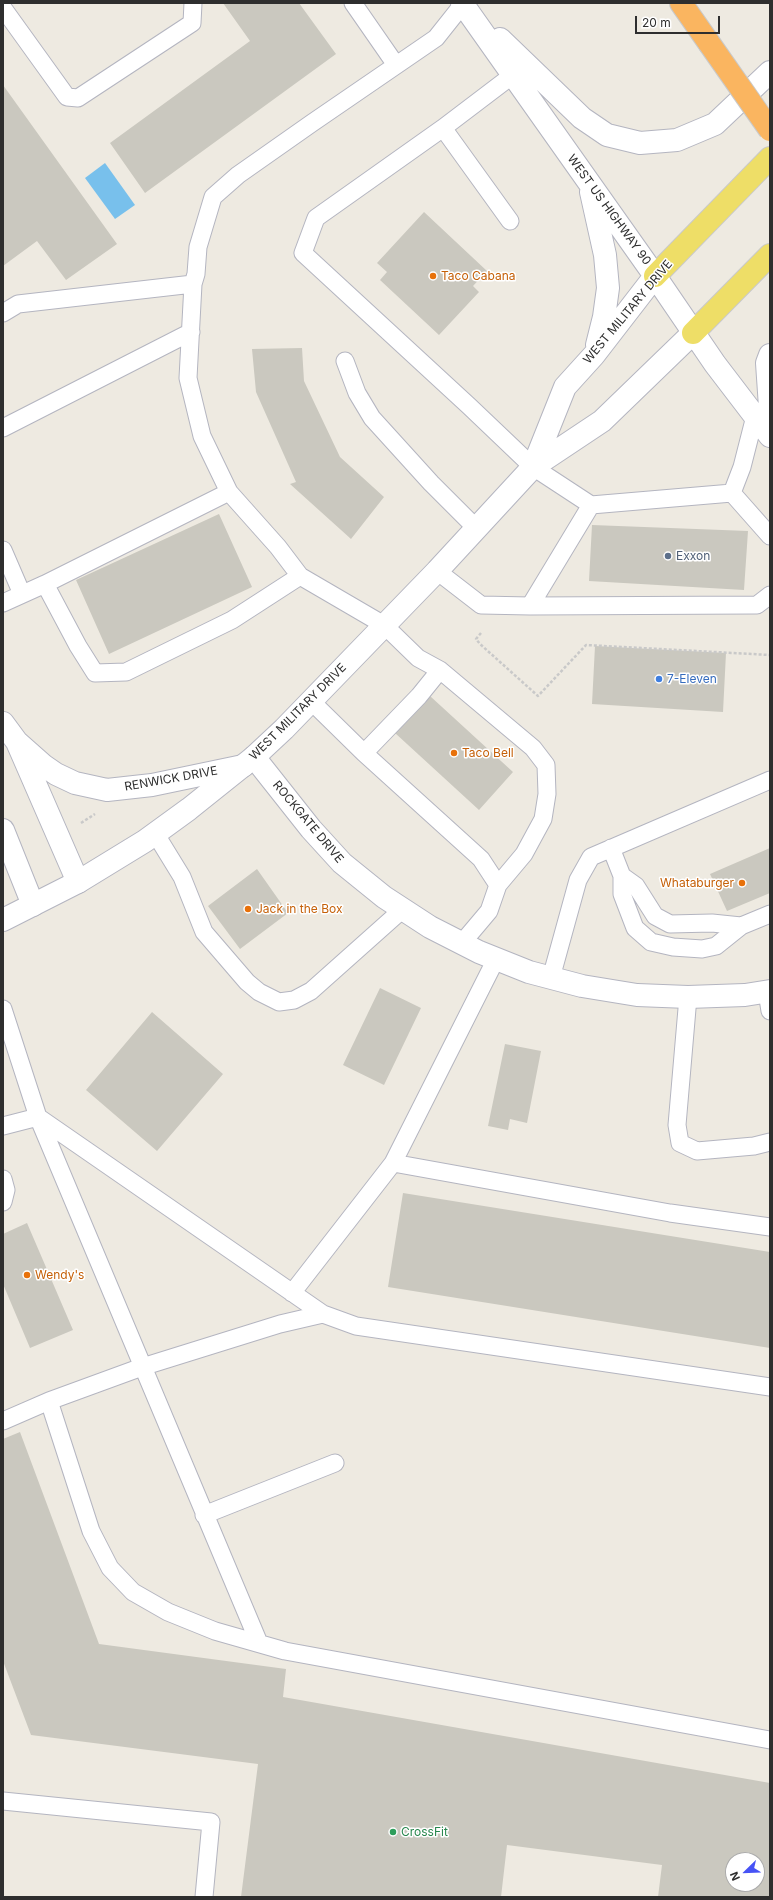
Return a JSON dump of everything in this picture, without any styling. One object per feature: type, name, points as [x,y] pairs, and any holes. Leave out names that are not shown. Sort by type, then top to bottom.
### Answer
[{"type":"highway","points":[[681,3],[770,130]]},
{"type":"main road","points":[[463,4],[520,70],[607,136],[640,143],[677,140],[715,124],[770,72]]},
{"type":"main road","name":"WEST US HIGHWAY 90","points":[[520,70],[589,184],[656,276],[694,333],[762,411],[770,436]]},
{"type":"main road","name":"WEST MILITARY DRIVE","points":[[533,467],[565,386],[594,355],[656,276],[770,158]]},
{"type":"main road","points":[[589,184],[605,255],[608,288],[604,317],[594,355]]},
{"type":"main road","name":"WEST MILITARY DRIVE","points":[[3,920],[78,882],[155,833],[189,809],[248,762],[311,701],[437,571],[533,467],[602,421],[694,333],[770,255]]},
{"type":"main road","points":[[762,411],[767,363],[770,355]]},
{"type":"main road","name":"RENWICK DRIVE","points":[[3,723],[17,742],[43,765],[56,774],[75,784],[107,790],[152,785],[248,762]]},
{"type":"main road","name":"RENWICK DRIVE","points":[[17,742],[78,882]]},
{"type":"main road","name":"ROCKGATE DRIVE","points":[[248,762],[342,863],[384,897],[430,927],[496,959],[529,972],[582,986],[637,995],[688,998],[745,995],[769,998]]},
{"type":"main road","points":[[3,830],[34,905]]},
{"type":"lane","points":[[3,8],[67,97],[78,98],[192,23],[193,3]]},
{"type":"lane","points":[[353,3],[396,65]]},
{"type":"lane","points":[[462,943],[489,911],[498,885],[524,854],[543,819],[548,794],[546,765],[533,748],[440,670],[418,658],[384,624],[300,576],[278,547],[229,492],[202,436],[188,378],[193,284],[196,274],[198,247],[212,197],[238,175],[440,35],[463,4]]},
{"type":"lane","points":[[520,70],[443,128],[316,218],[303,253],[533,467],[592,505],[732,493]]},
{"type":"lane","points":[[443,128],[510,221]]},
{"type":"lane","points":[[3,313],[18,304],[193,284]]},
{"type":"lane","points":[[3,428],[191,332]]},
{"type":"lane","points":[[345,361],[357,393],[372,418],[431,483],[476,528]]},
{"type":"lane","points":[[732,493],[762,411]]},
{"type":"lane","points":[[3,603],[45,584],[229,492]]},
{"type":"lane","points":[[732,493],[770,536]]},
{"type":"lane","points":[[530,606],[592,505]]},
{"type":"lane","points":[[3,550],[22,594]]},
{"type":"lane","points":[[437,571],[481,605],[757,605],[770,595]]},
{"type":"lane","points":[[45,584],[78,646],[95,673],[126,672],[232,620],[300,576]]},
{"type":"lane","points":[[364,753],[419,696],[440,670]]},
{"type":"lane","points":[[311,701],[364,753],[481,858],[498,885]]},
{"type":"lane","points":[[551,978],[578,880],[591,857],[770,780]]},
{"type":"lane","points":[[155,833],[182,877],[204,932],[247,982],[259,992],[279,1002],[294,1000],[311,991],[403,910]]},
{"type":"lane","points":[[611,848],[622,876],[622,894],[635,928],[651,942],[673,947],[702,949],[716,946],[742,926],[770,914]]},
{"type":"lane","points":[[622,876],[636,886],[655,916],[670,924],[742,926]]},
{"type":"lane","points":[[292,1293],[393,1163],[496,959]]},
{"type":"lane","points":[[688,998],[677,1125],[680,1143],[697,1151],[754,1146],[770,1142]]},
{"type":"lane","points":[[3,1009],[38,1117],[259,1643]]},
{"type":"lane","points":[[3,1126],[38,1117],[323,1314],[356,1326],[770,1387]]},
{"type":"lane","points":[[393,1163],[670,1213],[770,1227]]},
{"type":"lane","points":[[3,1179],[6,1190],[3,1202]]},
{"type":"lane","points":[[3,1421],[49,1401],[142,1367],[280,1324],[323,1314]]},
{"type":"lane","points":[[49,1401],[91,1531],[110,1568],[133,1592],[168,1612],[215,1630],[285,1651],[770,1740]]},
{"type":"lane","points":[[204,1515],[334,1463]]},
{"type":"lane","points":[[3,1801],[211,1822],[204,1897]]},
{"type":"path","points":[[481,633],[476,639],[480,644],[538,696],[586,645],[770,655]]},
{"type":"water","points":[[105,163],[135,205],[115,219],[85,178]]},
{"type":"building","points":[[223,3],[299,3],[336,54],[145,193],[110,143],[250,41]]},
{"type":"building","points":[[3,85],[117,244],[66,280],[37,241],[3,266]]},
{"type":"building","name":"Taco Cabana","points":[[424,212],[487,271],[473,286],[479,292],[439,335],[380,280],[387,272],[377,263]]},
{"type":"building","points":[[302,348],[304,381],[340,457],[384,497],[351,539],[290,484],[296,482],[256,392],[252,349]]},
{"type":"building","points":[[219,514],[252,587],[109,654],[76,580]]},
{"type":"building","name":"Exxon","points":[[592,525],[748,531],[744,590],[589,581]]},
{"type":"building","name":"7-Eleven","points":[[595,646],[726,653],[723,712],[592,704]]},
{"type":"building","name":"Taco Bell","points":[[430,696],[513,772],[479,810],[395,733]]},
{"type":"building","name":"Whataburger","points":[[770,848],[770,893],[727,911],[710,874]]},
{"type":"building","name":"Jack in the Box","points":[[257,869],[288,913],[240,949],[208,906]]},
{"type":"building","points":[[380,988],[421,1008],[384,1085],[343,1065]]},
{"type":"building","points":[[152,1012],[223,1074],[157,1151],[86,1090]]},
{"type":"building","points":[[505,1044],[541,1051],[527,1123],[510,1119],[508,1130],[488,1126]]},
{"type":"building","points":[[403,1193],[770,1252],[770,1348],[388,1287]]},
{"type":"building","points":[[27,1223],[73,1330],[30,1348],[3,1284],[3,1234]]},
{"type":"building","points":[[20,1432],[99,1644],[286,1669],[283,1697],[770,1783],[770,1897],[658,1897],[662,1865],[507,1845],[501,1897],[241,1897],[258,1764],[31,1735],[3,1661],[3,1439]]},
{"type":"place","name":"Taco Cabana","points":[[433,276]]},
{"type":"place","name":"Exxon","points":[[668,556]]},
{"type":"place","name":"7-Eleven","points":[[659,679]]},
{"type":"place","name":"Taco Bell","points":[[454,753]]},
{"type":"place","name":"Whataburger","points":[[742,883]]},
{"type":"place","name":"Jack in the Box","points":[[248,909]]},
{"type":"place","name":"Wendy's","points":[[27,1275]]},
{"type":"place","name":"CrossFit","points":[[393,1832]]}]
